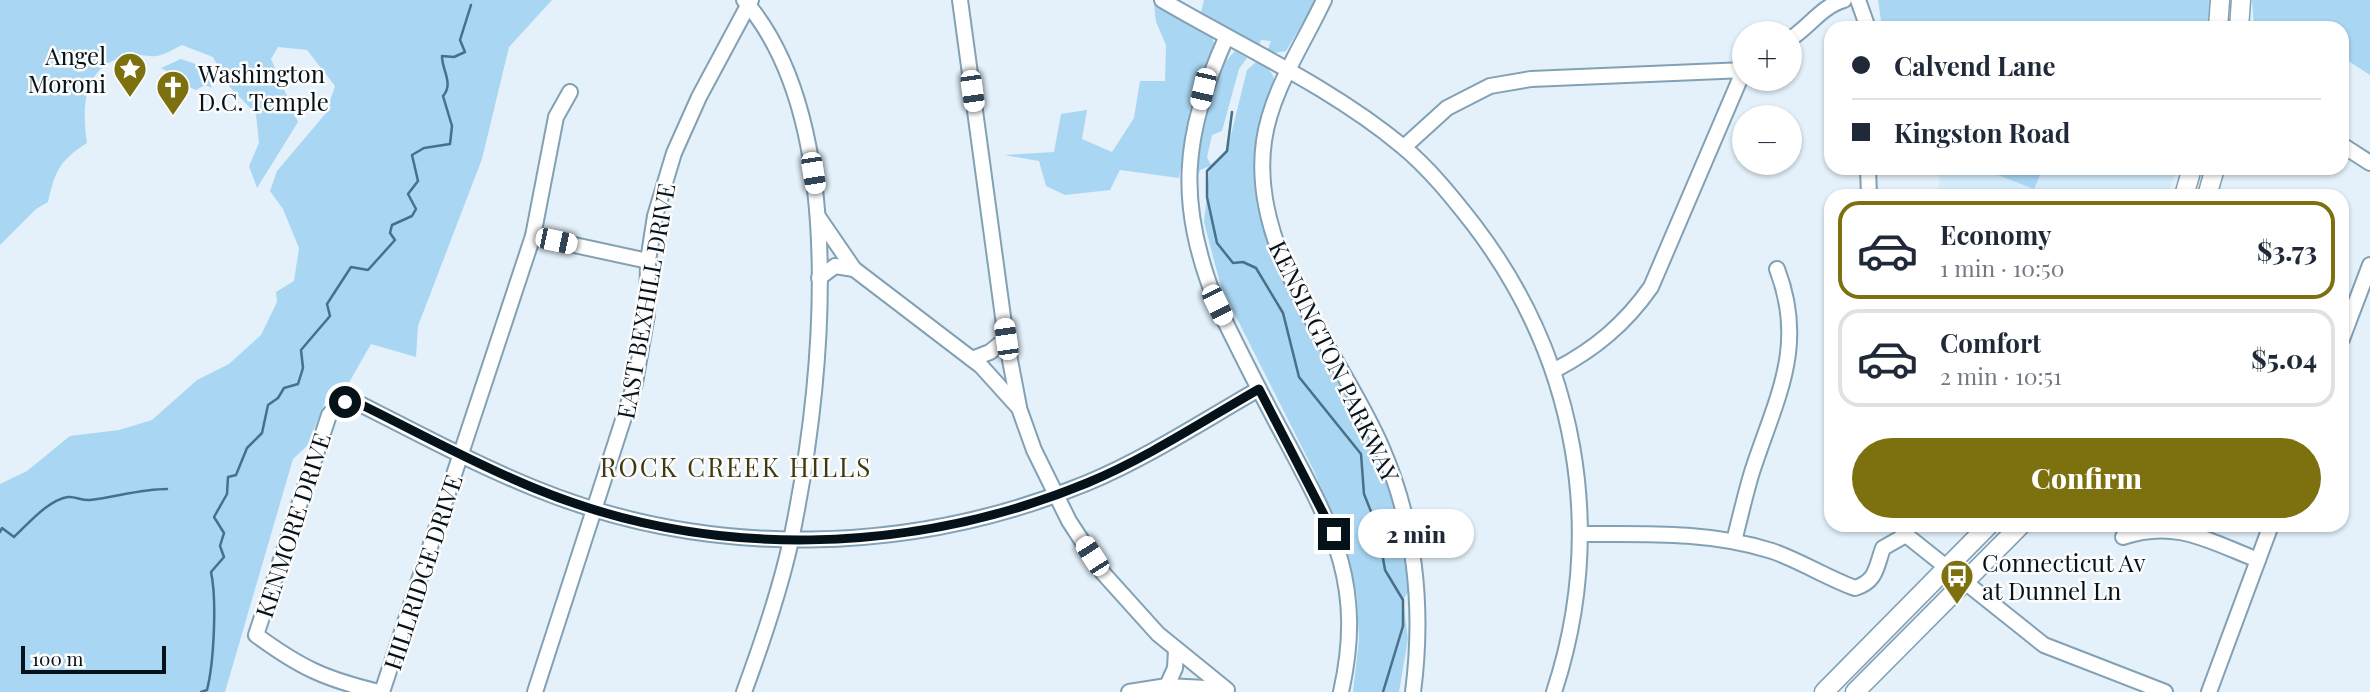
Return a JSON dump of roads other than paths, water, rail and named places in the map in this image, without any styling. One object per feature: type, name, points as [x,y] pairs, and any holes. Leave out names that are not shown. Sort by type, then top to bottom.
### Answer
[{"type":"main road","points":[[2218,21],[2220,0]]},
{"type":"main road","points":[[2240,21],[2241,0]]},
{"type":"main road","points":[[1824,692],[1982,532]]},
{"type":"main road","points":[[1855,692],[2014,532]]},
{"type":"street","points":[[960,0],[1006,339],[1019,408],[1034,450],[1069,521],[1103,573],[1176,650],[1230,691]]},
{"type":"street","points":[[1162,0],[1289,71],[1404,147],[1456,202],[1491,248],[1525,305],[1555,370],[1576,471],[1580,534],[1578,581],[1567,653],[1554,692]]},
{"type":"street","name":"KENSINGTON PARKWAY","points":[[1324,0],[1275,100],[1264,142],[1263,180],[1270,227],[1287,269],[1382,447],[1402,503],[1414,554],[1420,602],[1413,692]]},
{"type":"street","points":[[1802,31],[1825,8],[1844,0]]},
{"type":"street","points":[[1858,0],[1866,21]]},
{"type":"street","points":[[744,692],[790,541],[812,411],[819,278],[818,216],[807,134],[795,90],[748,1]]},
{"type":"street","name":"EAST BEXHILL DRIVE","points":[[535,692],[594,509],[624,427],[647,315],[648,261],[655,216],[674,153],[748,1]]},
{"type":"street","points":[[1226,38],[1203,89],[1192,137],[1189,204],[1201,265],[1217,305],[1334,534],[1346,580],[1350,615],[1348,664],[1341,692]]},
{"type":"street","points":[[1404,147],[1447,108],[1490,86],[1531,79],[1732,71]]},
{"type":"street","points":[[1555,370],[1605,340],[1635,309],[1651,287],[1735,91]]},
{"type":"street","name":"HILLRIDGE DRIVE","points":[[380,692],[533,236],[556,117],[570,92]]},
{"type":"street","points":[[2349,150],[2370,163]]},
{"type":"street","points":[[818,216],[853,270],[972,359],[1019,408]]},
{"type":"street","points":[[533,236],[648,261]]},
{"type":"street","points":[[2349,302],[2370,265]]},
{"type":"street","points":[[819,278],[835,266],[853,270]]},
{"type":"street","points":[[1734,541],[1752,475],[1787,371],[1791,319],[1787,296],[1776,269]]},
{"type":"street","points":[[972,359],[990,352],[1006,339]]},
{"type":"street","points":[[460,455],[534,489],[594,509],[697,532],[790,541],[920,531],[992,515],[1056,495],[1135,460],[1259,389]]},
{"type":"street","name":"KENMORE DRIVE","points":[[380,692],[320,676],[296,664],[256,635],[328,415],[337,405],[362,405],[460,455]]},
{"type":"street","points":[[1580,534],[1678,534],[1734,541],[1790,557],[1855,588],[1867,584],[1873,578],[1884,548],[1901,532]]},
{"type":"street","points":[[1905,532],[2044,645],[2165,692]]},
{"type":"street","points":[[2123,537],[2136,532]]},
{"type":"street","points":[[2177,532],[2258,560]]},
{"type":"street","points":[[2209,692],[2268,532]]},
{"type":"street","points":[[1167,687],[1175,668],[1176,650]]},
{"type":"street","points":[[1129,692],[1167,687],[1230,691]]},
{"type":"waterway","points":[[201,692],[207,690],[213,648],[214,598],[211,572],[224,557],[220,546],[224,533],[214,517],[227,494],[228,477],[236,475],[247,448],[262,433],[268,405],[278,398],[284,388],[298,384],[303,368],[301,350],[330,316],[327,304],[351,267],[368,270],[395,240],[390,233],[392,225],[412,216],[416,209],[408,194],[418,181],[412,155],[424,148],[450,144],[452,126],[443,96],[448,82],[442,56],[454,57],[465,52],[460,40],[471,5]]},
{"type":"waterway","points":[[1232,112],[1227,151],[1207,171],[1207,197],[1217,243],[1233,263],[1243,262],[1256,268],[1283,313],[1299,377],[1361,454],[1364,494],[1378,529],[1385,570],[1403,600],[1403,626],[1383,692]]},
{"type":"waterway","points":[[0,532],[2,528],[14,537],[46,508],[68,497],[90,500],[167,489]]},
{"type":"place","name":"Angel Moroni","points":[[130,99]]},
{"type":"place","name":"Washington D.C. Temple","points":[[173,117]]},
{"type":"place","name":"Connecticut Av at Dunnel Ln","points":[[1957,606]]},
{"type":"district","name":"ROCK CREEK HILLS","points":[[736,466]]}]
